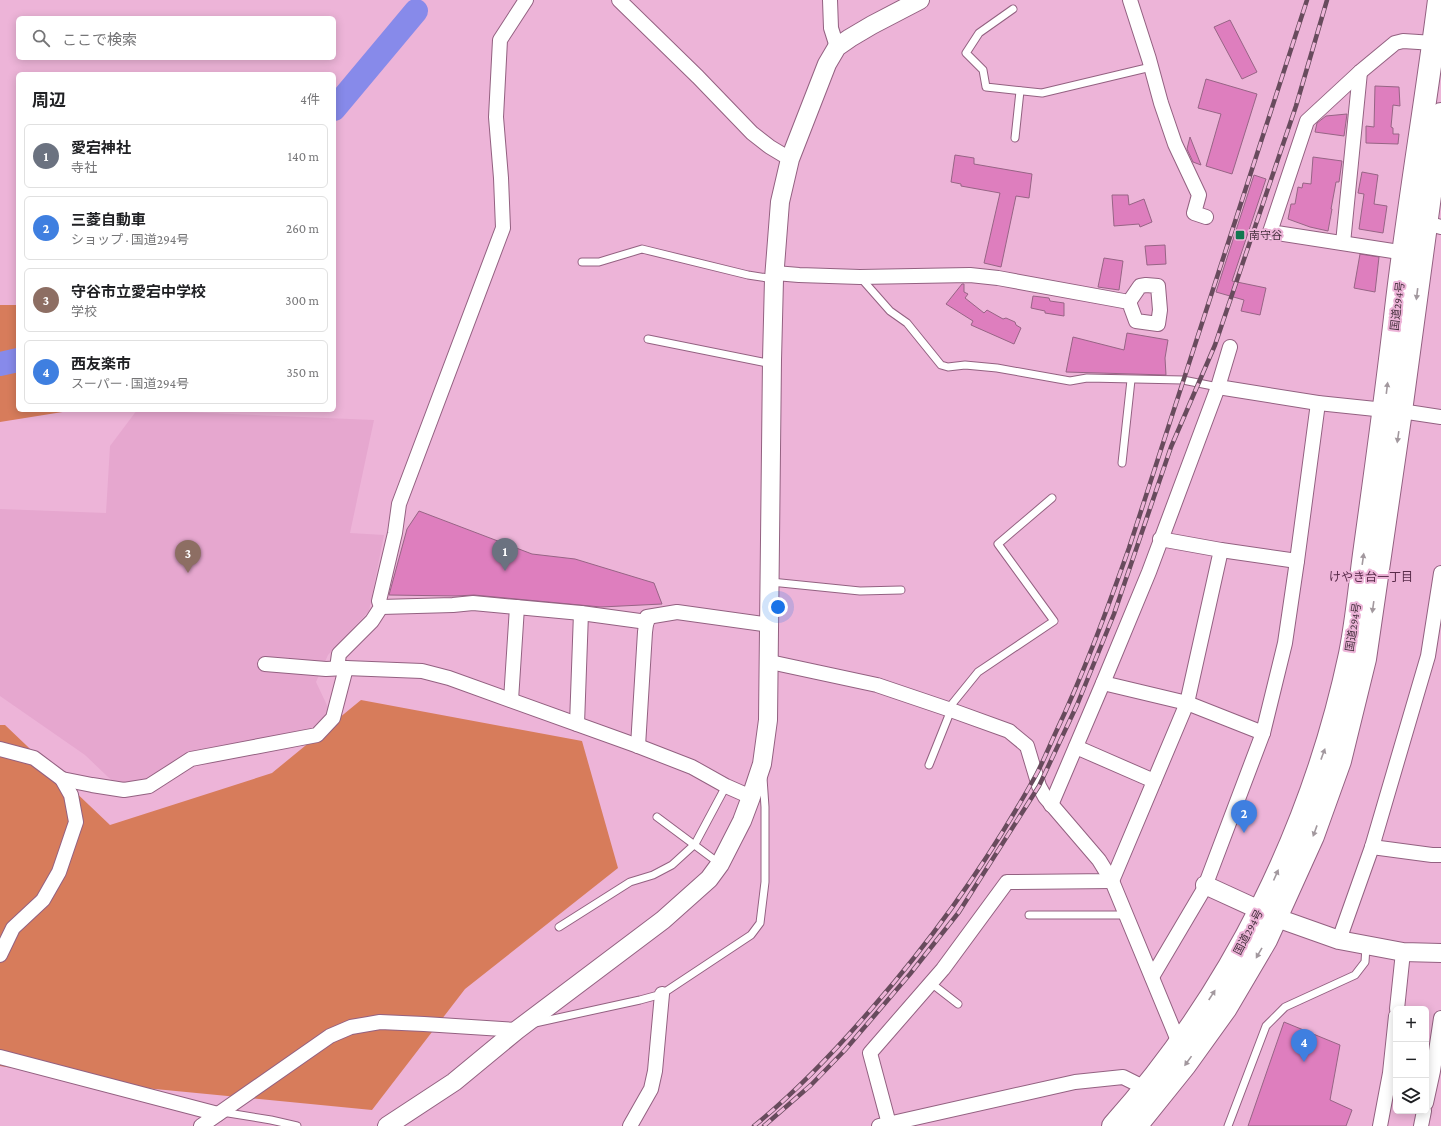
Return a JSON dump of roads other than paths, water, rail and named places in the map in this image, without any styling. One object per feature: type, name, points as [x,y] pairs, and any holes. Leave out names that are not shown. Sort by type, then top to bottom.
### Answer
[{"type":"highway","points":[[1432,0],[1434,43]]},
{"type":"highway","name":"国道294号","points":[[1136,1126],[1185,1065],[1226,1008],[1255,959],[1268,914],[1327,744],[1350,652],[1393,411],[1413,254],[1439,0]]},
{"type":"highway","name":"国道294号","points":[[1413,254],[1434,225],[1441,114]]},
{"type":"highway","name":"国道294号","points":[[1113,1126],[1145,1088],[1179,1043],[1214,994],[1245,940],[1268,914]]},
{"type":"street","points":[[381,607],[379,601],[395,533],[399,504],[503,228],[496,116],[500,40],[526,0]]},
{"type":"street","points":[[619,0],[698,77],[752,133],[770,147],[790,159]]},
{"type":"street","points":[[830,0],[831,28],[838,47]]},
{"type":"street","points":[[388,1126],[454,1082],[520,1028],[663,920],[709,879],[720,864],[742,821],[762,764],[768,720],[771,582],[772,364],[775,276],[780,202],[790,159],[827,64],[838,47],[872,25],[920,0]]},
{"type":"street","points":[[1130,0],[1151,66],[1161,104],[1175,144],[1199,195],[1194,212],[1206,217]]},
{"type":"street","points":[[1413,254],[1270,232],[1307,121],[1394,43],[1402,41],[1434,43]]},
{"type":"street","points":[[1343,243],[1360,72]]},
{"type":"street","points":[[775,276],[799,275],[860,277],[970,275],[998,278],[1129,302]]},
{"type":"street","points":[[1051,805],[1104,683],[1149,572],[1160,539],[1218,387],[1230,346]]},
{"type":"street","points":[[1218,387],[1318,403],[1441,417]]},
{"type":"street","points":[[1152,977],[1204,890],[1263,733],[1285,643],[1318,403]]},
{"type":"street","points":[[1160,539],[1296,561]]},
{"type":"street","points":[[1112,881],[1187,703],[1221,550]]},
{"type":"street","points":[[1339,940],[1372,847],[1428,656],[1441,573]]},
{"type":"street","points":[[381,607],[473,603],[581,613],[647,622]]},
{"type":"street","points":[[62,779],[124,790],[149,786],[191,759],[317,735],[333,718],[341,668],[339,654],[372,621],[381,607]]},
{"type":"street","points":[[510,700],[517,607]]},
{"type":"street","points":[[638,746],[648,617],[678,612],[770,625]]},
{"type":"street","points":[[577,724],[581,613]]},
{"type":"street","points":[[770,662],[877,685],[950,709],[1009,731],[1027,746],[1039,786],[1051,805],[1099,860],[1112,881],[1179,1043]]},
{"type":"street","points":[[265,664],[326,669],[341,668],[422,671],[449,678],[692,767],[726,786],[751,797]]},
{"type":"street","points":[[1104,683],[1187,703],[1263,733]]},
{"type":"street","points":[[1076,747],[1154,782]]},
{"type":"street","points":[[0,749],[34,758],[62,779],[71,794],[76,822],[59,872],[44,900],[13,928],[0,955]]},
{"type":"street","points":[[1372,847],[1441,855]]},
{"type":"street","points":[[1112,881],[1007,882],[942,969],[870,1052],[884,1125],[1075,1082],[1123,1077],[1145,1088]]},
{"type":"street","points":[[1205,885],[1268,914],[1339,940],[1403,952],[1441,953]]},
{"type":"street","points":[[1397,1006],[1403,952]]},
{"type":"street","points":[[630,1126],[651,1089],[655,1071],[662,994]]},
{"type":"street","points":[[1429,1089],[1441,1018]]},
{"type":"street","points":[[201,1126],[330,1036],[351,1027],[380,1022],[520,1028]]},
{"type":"street","points":[[0,1057],[220,1112]]},
{"type":"street","points":[[1380,1126],[1393,1073]]},
{"type":"street","points":[[1421,1126],[1423,1114]]},
{"type":"lane","points":[[1013,9],[979,33],[966,53],[983,70],[986,87],[1042,93],[1151,66]]},
{"type":"lane","points":[[1015,138],[1020,91]]},
{"type":"lane","points":[[582,262],[599,262],[642,249],[748,275],[775,276]]},
{"type":"lane","points":[[860,277],[890,311],[907,323],[941,365],[948,367],[965,365],[996,368],[1070,381],[1086,378],[1183,380],[1218,387]]},
{"type":"lane","points":[[648,339],[772,364]]},
{"type":"lane","points":[[1122,463],[1131,380]]},
{"type":"lane","points":[[929,766],[950,709],[978,672],[1054,621],[998,544],[1052,498]]},
{"type":"lane","points":[[771,582],[860,591],[901,590]]},
{"type":"lane","points":[[520,1028],[662,994],[751,935],[760,923],[765,882],[765,807],[762,764]]},
{"type":"lane","points":[[559,927],[630,882],[653,875],[672,865],[695,844],[726,786]]},
{"type":"lane","points":[[657,816],[720,864]]},
{"type":"lane","points":[[1029,915],[1126,915]]},
{"type":"lane","points":[[1228,1126],[1266,1026],[1285,1007],[1354,975],[1365,962],[1366,946]]},
{"type":"lane","points":[[930,983],[958,1004]]},
{"type":"lane","points":[[220,1112],[271,1120],[296,1126]]},
{"type":"waterway","points":[[336,107],[416,11]]},
{"type":"waterway","points":[[0,364],[16,360]]},
{"type":"railway","points":[[754,1126],[786,1099],[845,1039],[896,980],[940,924],[981,866],[1039,770],[1085,665],[1104,618],[1129,548],[1307,0]]},
{"type":"railway","points":[[764,1126],[811,1085],[845,1050],[910,974],[959,912],[1039,786],[1077,705],[1114,614],[1171,447],[1215,345],[1296,106],[1327,0]]},
{"type":"place","name":"南守谷","points":[[1240,235]]},
{"type":"place","name":"愛宕神社","points":[[505,571]]},
{"type":"place","name":"守谷市立愛宕中学校","points":[[188,573]]},
{"type":"place","name":"三菱自動車","points":[[1244,833]]},
{"type":"place","name":"西友楽市","points":[[1304,1062]]},
{"type":"district","name":"けやき台一丁目","points":[[1371,577]]}]
